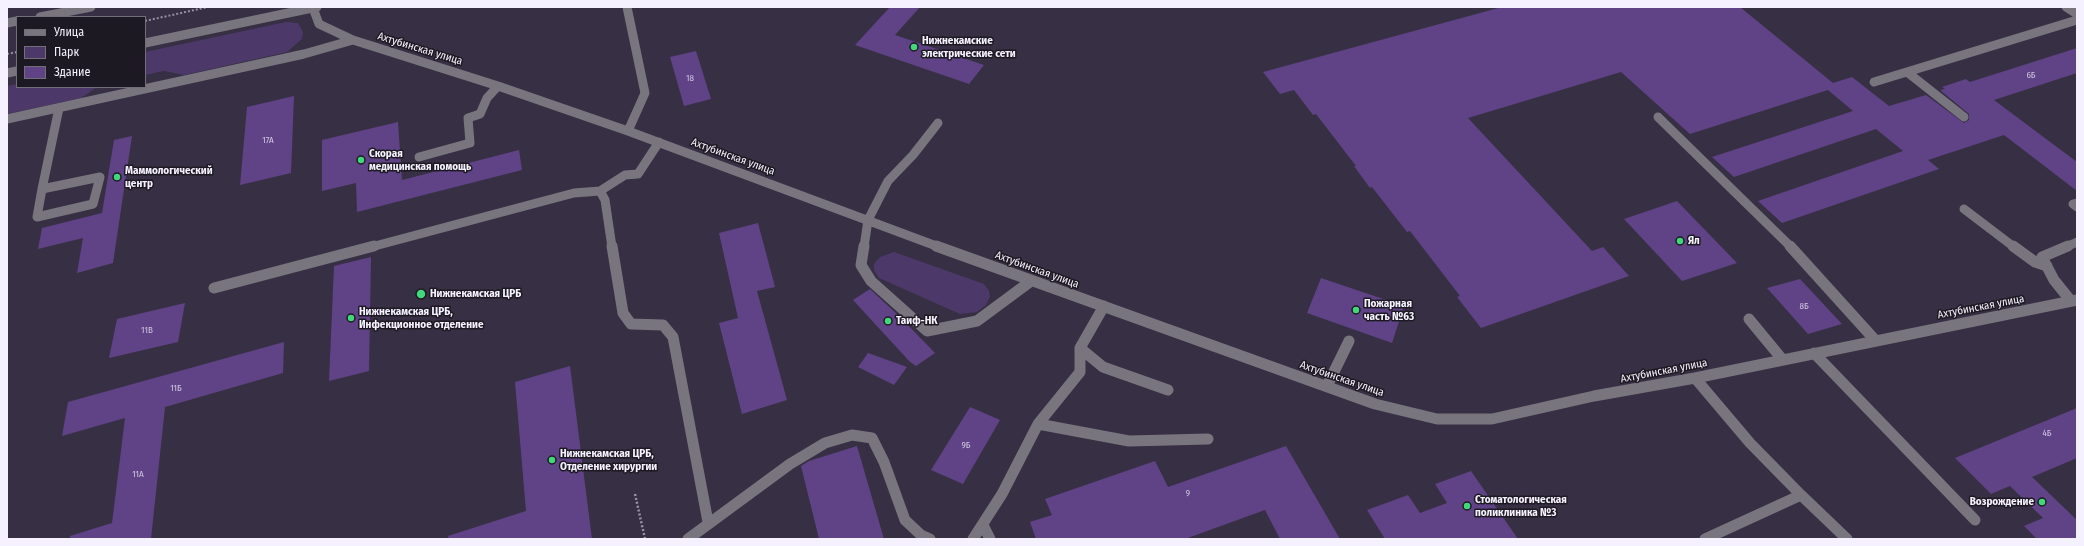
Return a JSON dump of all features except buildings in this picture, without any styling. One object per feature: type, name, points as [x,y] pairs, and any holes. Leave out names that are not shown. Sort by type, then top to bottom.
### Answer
[{"type":"street","points":[[45,16],[91,7]]},
{"type":"street","points":[[146,44],[315,7]]},
{"type":"street","name":"Ахтубинская улица","points":[[315,7],[319,24],[352,40],[498,86],[659,142],[1031,281],[1375,404],[1437,419],[1492,418],[1594,396],[1695,378],[1875,340],[2074,301]]},
{"type":"street","points":[[627,7],[645,93],[628,131]]},
{"type":"street","points":[[2066,7],[2077,14]]},
{"type":"street","points":[[1874,82],[2077,20]]},
{"type":"street","points":[[7,119],[304,54],[352,40]]},
{"type":"street","points":[[1907,72],[1964,117]]},
{"type":"street","points":[[419,157],[470,143],[468,118],[480,114],[487,98],[498,86]]},
{"type":"street","points":[[42,190],[100,177],[93,204],[37,217],[42,190],[59,108]]},
{"type":"street","points":[[1658,117],[1786,241],[1875,340]]},
{"type":"street","points":[[938,123],[913,155],[888,180],[868,220],[861,265],[871,281],[926,331],[976,321],[1031,281]]},
{"type":"street","points":[[214,288],[574,194],[600,191],[625,175],[638,174],[659,142]]},
{"type":"street","points":[[600,191],[605,200],[622,313],[630,324],[663,325],[672,337],[708,522]]},
{"type":"street","points":[[2077,203],[2074,204],[2077,207]]},
{"type":"street","points":[[1964,209],[2035,262],[2047,266]]},
{"type":"street","points":[[2074,301],[2054,280],[2042,257],[2077,242]]},
{"type":"street","points":[[973,539],[983,525],[1038,424],[1080,372],[1080,348],[1091,332],[1104,306]]},
{"type":"street","points":[[1749,319],[1782,359]]},
{"type":"street","points":[[1327,386],[1349,341]]},
{"type":"street","points":[[1080,348],[1103,367],[1168,390]]},
{"type":"street","points":[[1814,353],[1976,520]]},
{"type":"street","points":[[1695,378],[1750,443],[1847,539]]},
{"type":"street","points":[[1038,424],[1129,441],[1208,439]]},
{"type":"street","points":[[688,539],[708,522],[790,464],[826,443],[852,436],[872,438],[884,462],[905,520],[921,535],[930,539]]},
{"type":"street","points":[[1705,539],[1801,495]]},
{"type":"street","points":[[983,525],[990,539]]},
{"type":"path","points":[[146,21],[208,7]]},
{"type":"path","points":[[635,494],[645,539]]},
{"type":"green space","points":[[286,22],[298,23],[303,32],[302,39],[287,52],[184,75],[164,71],[146,75],[146,52]]},
{"type":"green space","points":[[16,84],[16,88],[96,88],[81,98],[7,114],[7,86]]},
{"type":"green space","points":[[894,252],[984,284],[989,291],[990,296],[986,305],[977,312],[960,314],[879,278],[874,270],[874,264],[880,257]]},
{"type":"place","name":"Нижнекамские электрические сети","points":[[914,47]]},
{"type":"place","name":"Скорая медицинская помощь","points":[[361,160]]},
{"type":"place","name":"Маммологический центр","points":[[117,177]]},
{"type":"place","name":"Ял","points":[[1680,241]]},
{"type":"place","name":"Нижнекамская ЦРБ","points":[[421,294]]},
{"type":"place","name":"Пожарная часть №63","points":[[1356,310]]},
{"type":"place","name":"Нижнекамская ЦРБ, Инфекционное отделение","points":[[351,318]]},
{"type":"place","name":"Таиф-НК","points":[[888,321]]},
{"type":"place","name":"Нижнекамская ЦРБ, Отделение хирургии","points":[[552,460]]},
{"type":"place","name":"Возрождение","points":[[2042,502]]},
{"type":"place","name":"Стоматологическая поликлиника №3","points":[[1467,506]]}]
